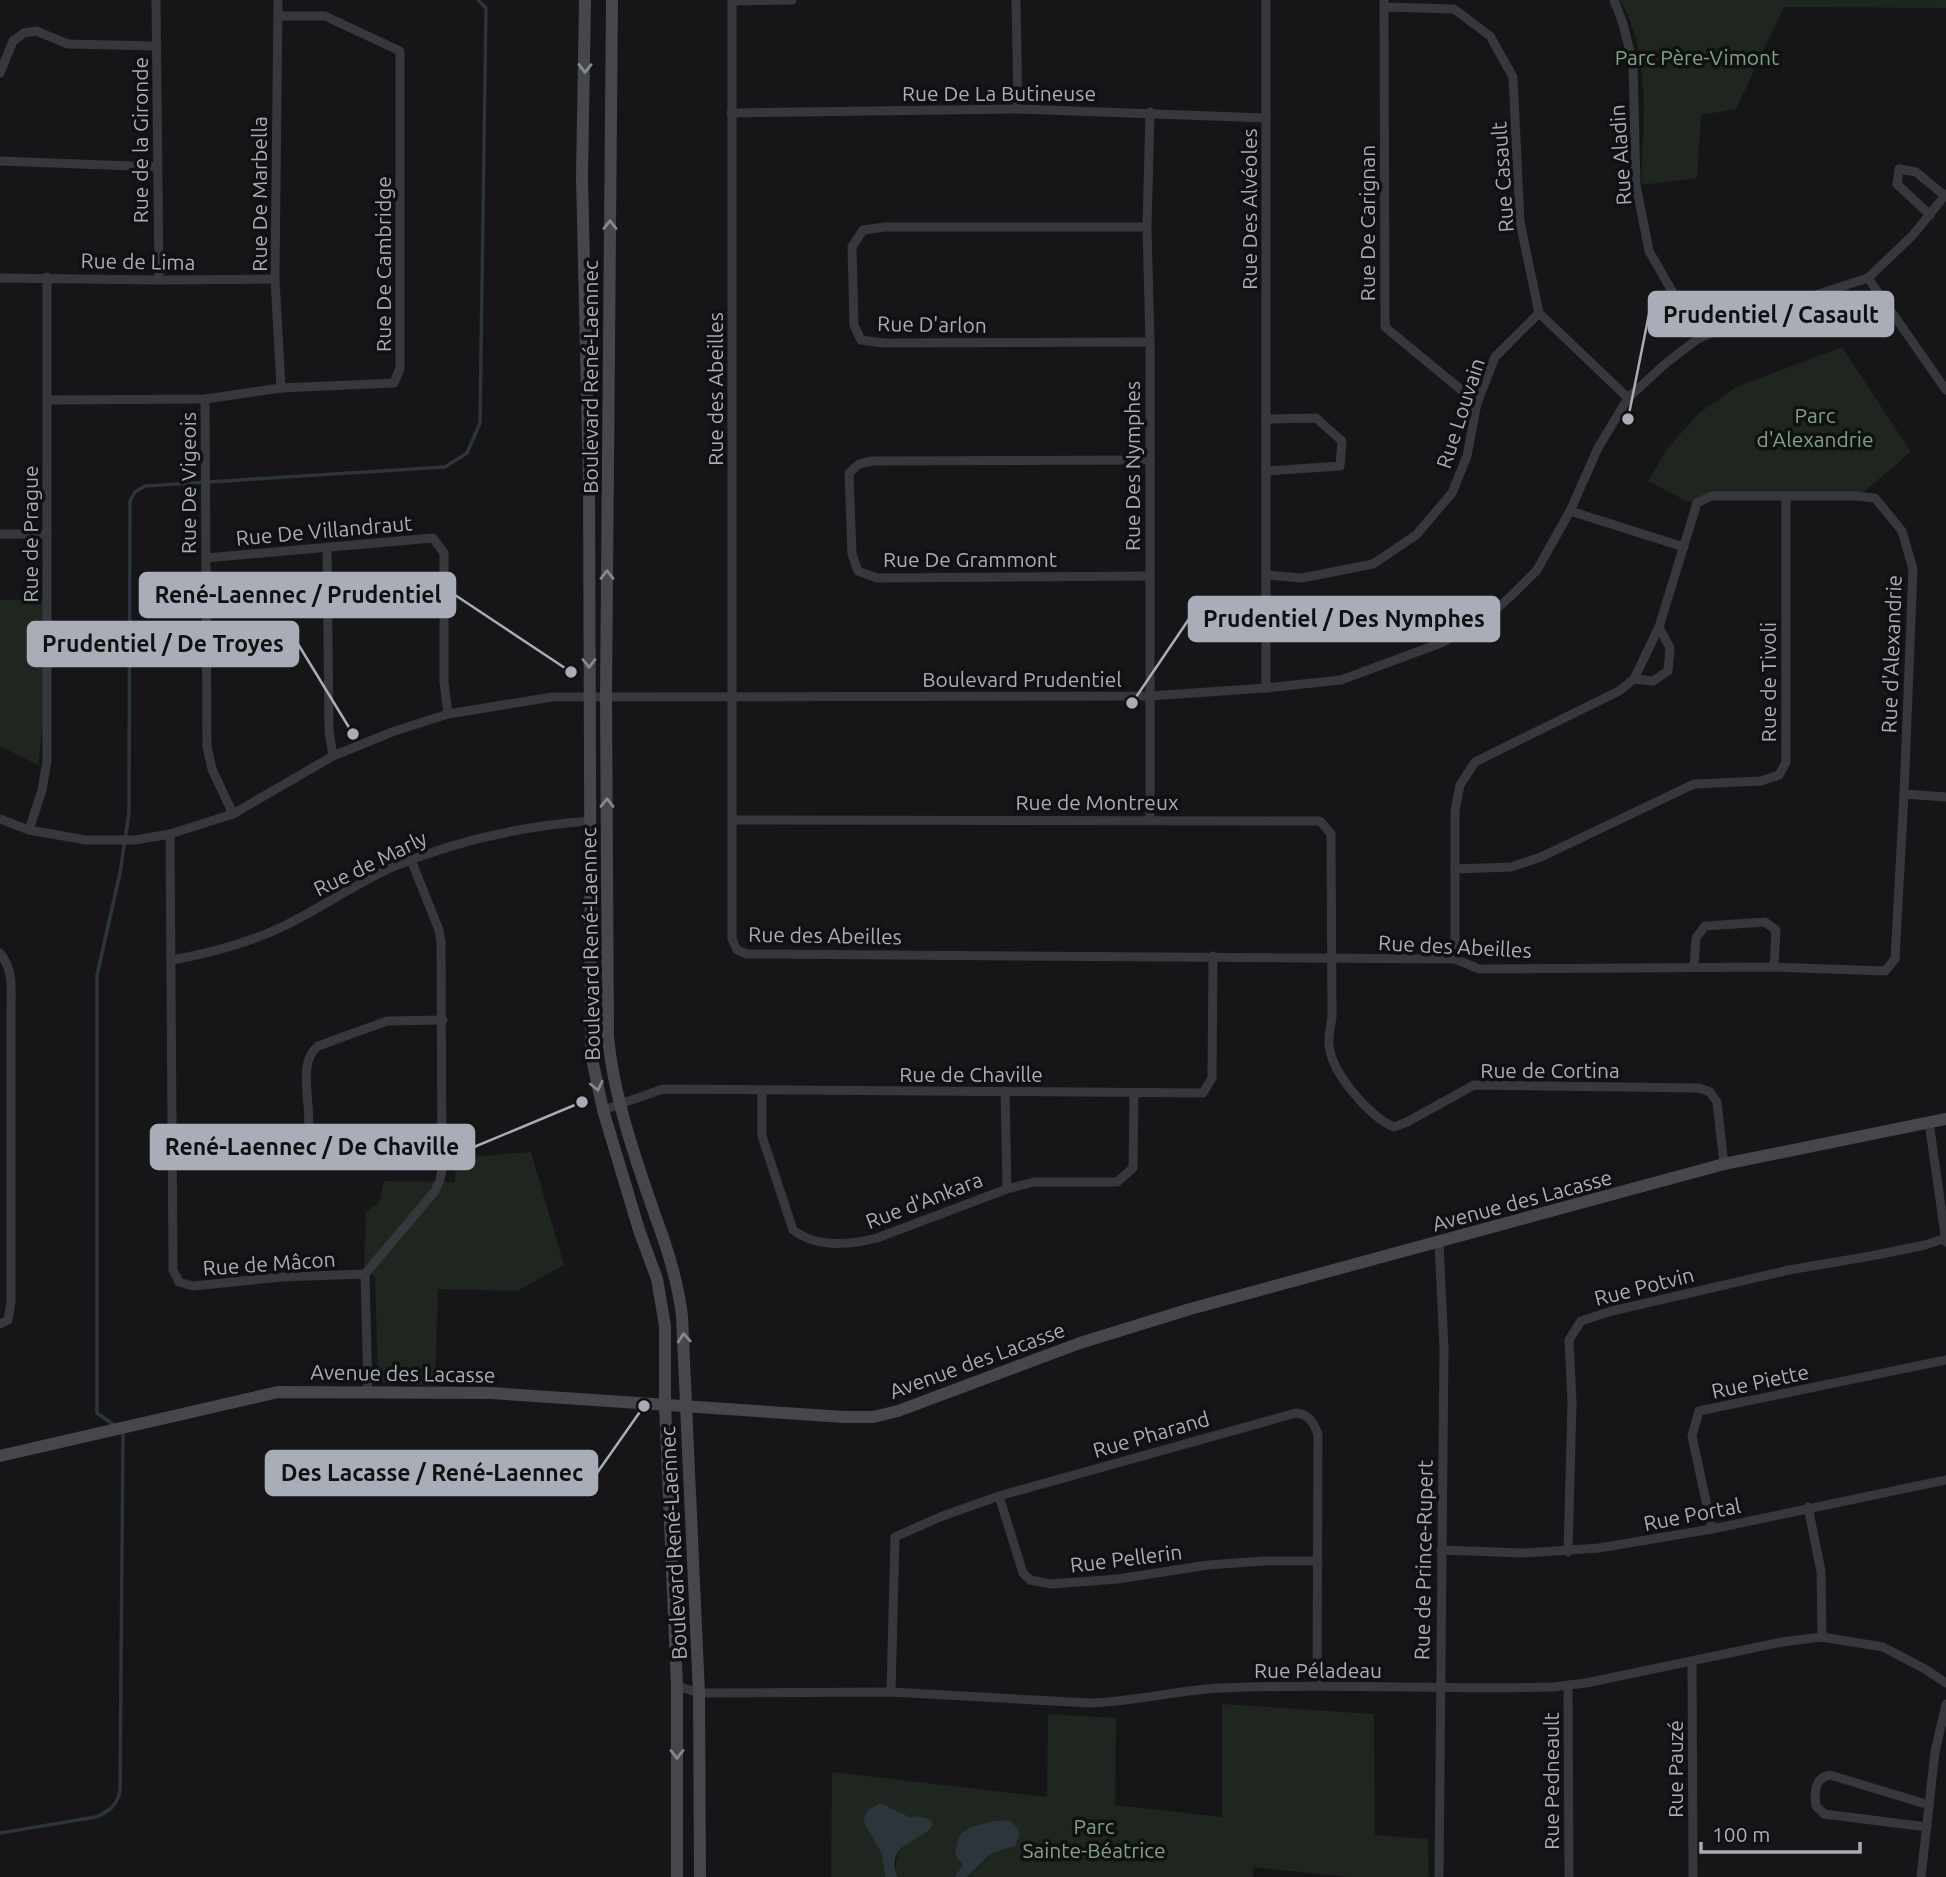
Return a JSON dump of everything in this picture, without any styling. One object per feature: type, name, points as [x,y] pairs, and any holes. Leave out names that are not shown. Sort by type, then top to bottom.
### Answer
[{"type":"street","name":"Rue de la Gironde","points":[[156,0],[159,280]]},
{"type":"street","name":"Rue De Marbella","points":[[278,0],[275,279],[281,388]]},
{"type":"street","name":"Boulevard René-Laennec","points":[[585,0],[582,177],[589,480],[590,1054],[603,1110],[662,1301],[677,1686],[677,1877]]},
{"type":"street","name":"Boulevard René-Laennec","points":[[611,0],[606,695],[608,1036],[611,1068],[620,1104],[680,1294],[699,1693],[699,1877]]},
{"type":"street","points":[[732,0],[792,0]]},
{"type":"street","name":"Rue des Abeilles","points":[[732,0],[732,939],[737,950],[747,954],[1455,959],[1479,968],[1774,967],[1885,971],[1895,959],[1903,794]]},
{"type":"street","points":[[1016,0],[1018,109]]},
{"type":"street","name":"Rue Des Alvéoles","points":[[1266,0],[1266,688]]},
{"type":"street","name":"Rue Aladin","points":[[1614,0],[1633,64],[1636,185],[1649,251],[1699,338]]},
{"type":"street","name":"Rue Casault","points":[[1384,4],[1454,9],[1490,36],[1513,76],[1520,222],[1539,313]]},
{"type":"street","name":"Rue De Carignan","points":[[1384,4],[1385,327],[1477,403]]},
{"type":"street","name":"Rue De Cambridge","points":[[47,400],[205,399],[281,388],[394,383],[400,368],[400,51],[325,16],[278,16]]},
{"type":"street","points":[[0,73],[13,41],[24,33],[36,32],[68,44],[157,46]]},
{"type":"street","name":"Rue De La Butineuse","points":[[731,113],[1018,109],[1266,118]]},
{"type":"street","name":"Rue Des Nymphes","points":[[1150,112],[1147,227],[1150,342],[1150,820]]},
{"type":"street","points":[[0,161],[158,167]]},
{"type":"street","name":"Boulevard Prudentiel","points":[[0,819],[29,830],[57,836],[109,841],[170,834],[233,814],[333,756],[392,732],[448,714],[552,697],[1149,696],[1341,680],[1441,643],[1484,620],[1537,570],[1570,511],[1598,448],[1628,398],[1666,363],[1699,338],[1763,312],[1868,278],[1913,235],[1930,215],[1945,195],[1916,172],[1899,169],[1896,184],[1930,215]]},
{"type":"street","name":"Rue D'arlon","points":[[1147,227],[885,227],[863,230],[852,247],[854,325],[861,340],[884,343],[1150,342]]},
{"type":"street","name":"Rue de Prague","points":[[29,830],[42,790],[47,761],[47,277]]},
{"type":"street","name":"Rue de Lima","points":[[0,278],[275,279]]},
{"type":"street","points":[[1868,278],[1943,379],[1946,390]]},
{"type":"street","points":[[1539,313],[1628,398]]},
{"type":"street","name":"Rue Louvain","points":[[1266,576],[1302,578],[1373,564],[1416,535],[1452,492],[1467,456],[1477,403],[1496,357],[1539,313]]},
{"type":"street","name":"Rue De Vigeois","points":[[205,399],[207,747],[212,769],[233,814]]},
{"type":"street","points":[[1266,419],[1316,418],[1342,441],[1340,466],[1266,471]]},
{"type":"street","name":"Rue De Grammont","points":[[1150,460],[872,461],[859,464],[849,473],[852,554],[858,571],[877,578],[1150,576]]},
{"type":"street","name":"Rue d'Alexandrie","points":[[1634,679],[1659,627],[1697,503],[1711,496],[1875,498],[1902,531],[1913,569],[1903,794]]},
{"type":"street","name":"Rue de Tivoli","points":[[1455,869],[1511,867],[1541,856],[1694,784],[1762,781],[1779,775],[1786,762],[1786,496]]},
{"type":"street","points":[[1570,511],[1684,547]]},
{"type":"street","points":[[0,534],[47,534]]},
{"type":"street","name":"Rue De Villandraut","points":[[206,558],[433,538],[443,553],[444,682],[448,714]]},
{"type":"street","points":[[327,547],[328,719],[333,756]]},
{"type":"street","points":[[1455,959],[1455,811],[1460,785],[1475,762],[1619,691],[1634,679],[1653,681],[1668,671],[1670,648],[1659,627]]},
{"type":"street","points":[[1903,794],[1946,797]]},
{"type":"street","name":"Rue de Montreux","points":[[733,820],[1320,821],[1331,834],[1330,958]]},
{"type":"street","name":"Rue de Marly","points":[[172,960],[211,953],[271,932],[370,878],[451,845],[507,830],[590,821]]},
{"type":"street","name":"Rue de Mâcon","points":[[170,834],[173,1270],[179,1282],[193,1286],[282,1277],[365,1274],[435,1191],[442,1169],[441,942],[439,930],[411,860]]},
{"type":"street","points":[[1694,967],[1696,938],[1705,926],[1765,922],[1776,930],[1774,967]]},
{"type":"street","points":[[0,953],[8,963],[11,998],[10,1302],[8,1320],[0,1324]]},
{"type":"street","name":"Rue de Chaville","points":[[603,1110],[663,1089],[1203,1093],[1212,1078],[1213,956]]},
{"type":"street","name":"Rue de Cortina","points":[[1330,958],[1332,1017],[1329,1045],[1332,1055],[1348,1086],[1385,1123],[1394,1127],[1407,1122],[1474,1085],[1699,1088],[1710,1092],[1717,1102],[1724,1164]]},
{"type":"street","points":[[173,1165],[294,1154],[301,1151],[308,1137],[308,1066],[312,1051],[318,1046],[387,1021],[443,1020]]},
{"type":"street","name":"Rue d'Ankara","points":[[762,1090],[762,1136],[793,1230],[802,1237],[832,1243],[860,1243],[1007,1189],[1034,1182],[1117,1182],[1133,1168],[1134,1093]]},
{"type":"street","points":[[1005,1091],[1007,1189]]},
{"type":"street","name":"Avenue des Lacasse","points":[[0,1456],[278,1392],[491,1393],[844,1418],[873,1417],[943,1395],[1092,1339],[1190,1309],[1724,1164],[1946,1119]]},
{"type":"street","points":[[1929,1122],[1946,1240]]},
{"type":"street","name":"Rue Potvin","points":[[1568,1552],[1572,1403],[1569,1340],[1581,1321],[1612,1311],[1789,1270],[1946,1240]]},
{"type":"street","name":"Rue de Prince-Rupert","points":[[1439,1243],[1444,1348],[1439,1877]]},
{"type":"street","points":[[365,1274],[368,1392]]},
{"type":"street","name":"Rue Piette","points":[[1712,1529],[1692,1436],[1699,1411],[1946,1360]]},
{"type":"street","name":"Rue Pharand","points":[[891,1692],[895,1537],[940,1517],[999,1496],[1296,1413],[1306,1415],[1313,1422],[1318,1434],[1317,1686]]},
{"type":"street","name":"Rue Portal","points":[[1441,1550],[1568,1552],[1712,1529],[1946,1479]]},
{"type":"street","name":"Rue Pellerin","points":[[999,1496],[1023,1573],[1030,1580],[1051,1584],[1118,1579],[1208,1565],[1318,1561]]},
{"type":"street","points":[[1808,1507],[1821,1571],[1822,1637]]},
{"type":"street","name":"Rue Péladeau","points":[[677,1686],[699,1693],[891,1692],[1089,1703],[1141,1700],[1218,1688],[1507,1688],[1568,1685],[1782,1642],[1822,1637],[1883,1647],[1946,1683]]},
{"type":"street","name":"Rue Pauzé","points":[[1692,1661],[1693,1877]]},
{"type":"street","name":"Rue Pedneault","points":[[1568,1685],[1569,1877]]},
{"type":"street","points":[[1921,1877],[1935,1752],[1946,1704]]},
{"type":"street","points":[[1927,1827],[1824,1814],[1816,1806],[1816,1787],[1821,1778],[1830,1775],[1929,1805]]},
{"type":"green space","name":"Parc Père-Vimont","points":[[1620,0],[1946,0],[1946,8],[1784,7],[1736,109],[1701,115],[1697,178],[1641,185],[1644,114],[1641,67],[1630,21]]},
{"type":"green space","name":"Parc d'Alexandrie","points":[[1842,347],[1911,452],[1862,493],[1713,494],[1694,502],[1686,501],[1648,481],[1667,449],[1698,414],[1736,387]]},
{"type":"green space","points":[[43,599],[43,725],[38,765],[0,746],[0,600]]},
{"type":"green space","points":[[531,1152],[564,1265],[517,1291],[438,1289],[435,1386],[378,1382],[375,1277],[364,1266],[366,1212],[380,1201],[384,1181],[455,1182],[456,1158]]},
{"type":"green space","name":"Parc Sainte-Béatrice","points":[[1222,1704],[1374,1714],[1375,1835],[1428,1839],[1429,1877],[1347,1877],[1253,1867],[1253,1877],[967,1877],[990,1853],[1009,1849],[1020,1839],[963,1864],[955,1877],[898,1877],[896,1864],[900,1851],[910,1841],[922,1835],[917,1816],[909,1818],[890,1807],[876,1842],[882,1854],[885,1877],[831,1877],[832,1772],[1047,1797],[1048,1714],[1116,1718],[1115,1805],[1222,1817]]},
{"type":"shaded area","points":[[881,1803],[909,1817],[931,1820],[933,1825],[900,1851],[895,1866],[898,1877],[885,1877],[882,1854],[863,1821],[868,1810]]},
{"type":"shaded area","points":[[1008,1820],[1019,1831],[1015,1846],[990,1854],[967,1877],[955,1877],[963,1864],[955,1855],[959,1837],[968,1829],[981,1824]]},
{"type":"waterway","points":[[117,1427],[97,1413],[97,975],[120,873],[129,813],[130,501],[135,492],[145,486],[445,467],[467,453],[480,423],[486,8],[478,0]]},
{"type":"waterway","points":[[0,1833],[96,1817],[112,1807],[119,1796],[123,1431]]},
{"type":"place","name":"Prudentiel / Casault","points":[[1628,419]]},
{"type":"place","name":"René-Laennec / Prudentiel","points":[[571,672]]},
{"type":"place","name":"Prudentiel / Des Nymphes","points":[[1132,703]]},
{"type":"place","name":"Prudentiel / De Troyes","points":[[353,734]]},
{"type":"place","name":"René-Laennec / De Chaville","points":[[582,1102]]},
{"type":"place","name":"Des Lacasse / René-Laennec","points":[[644,1406]]}]
